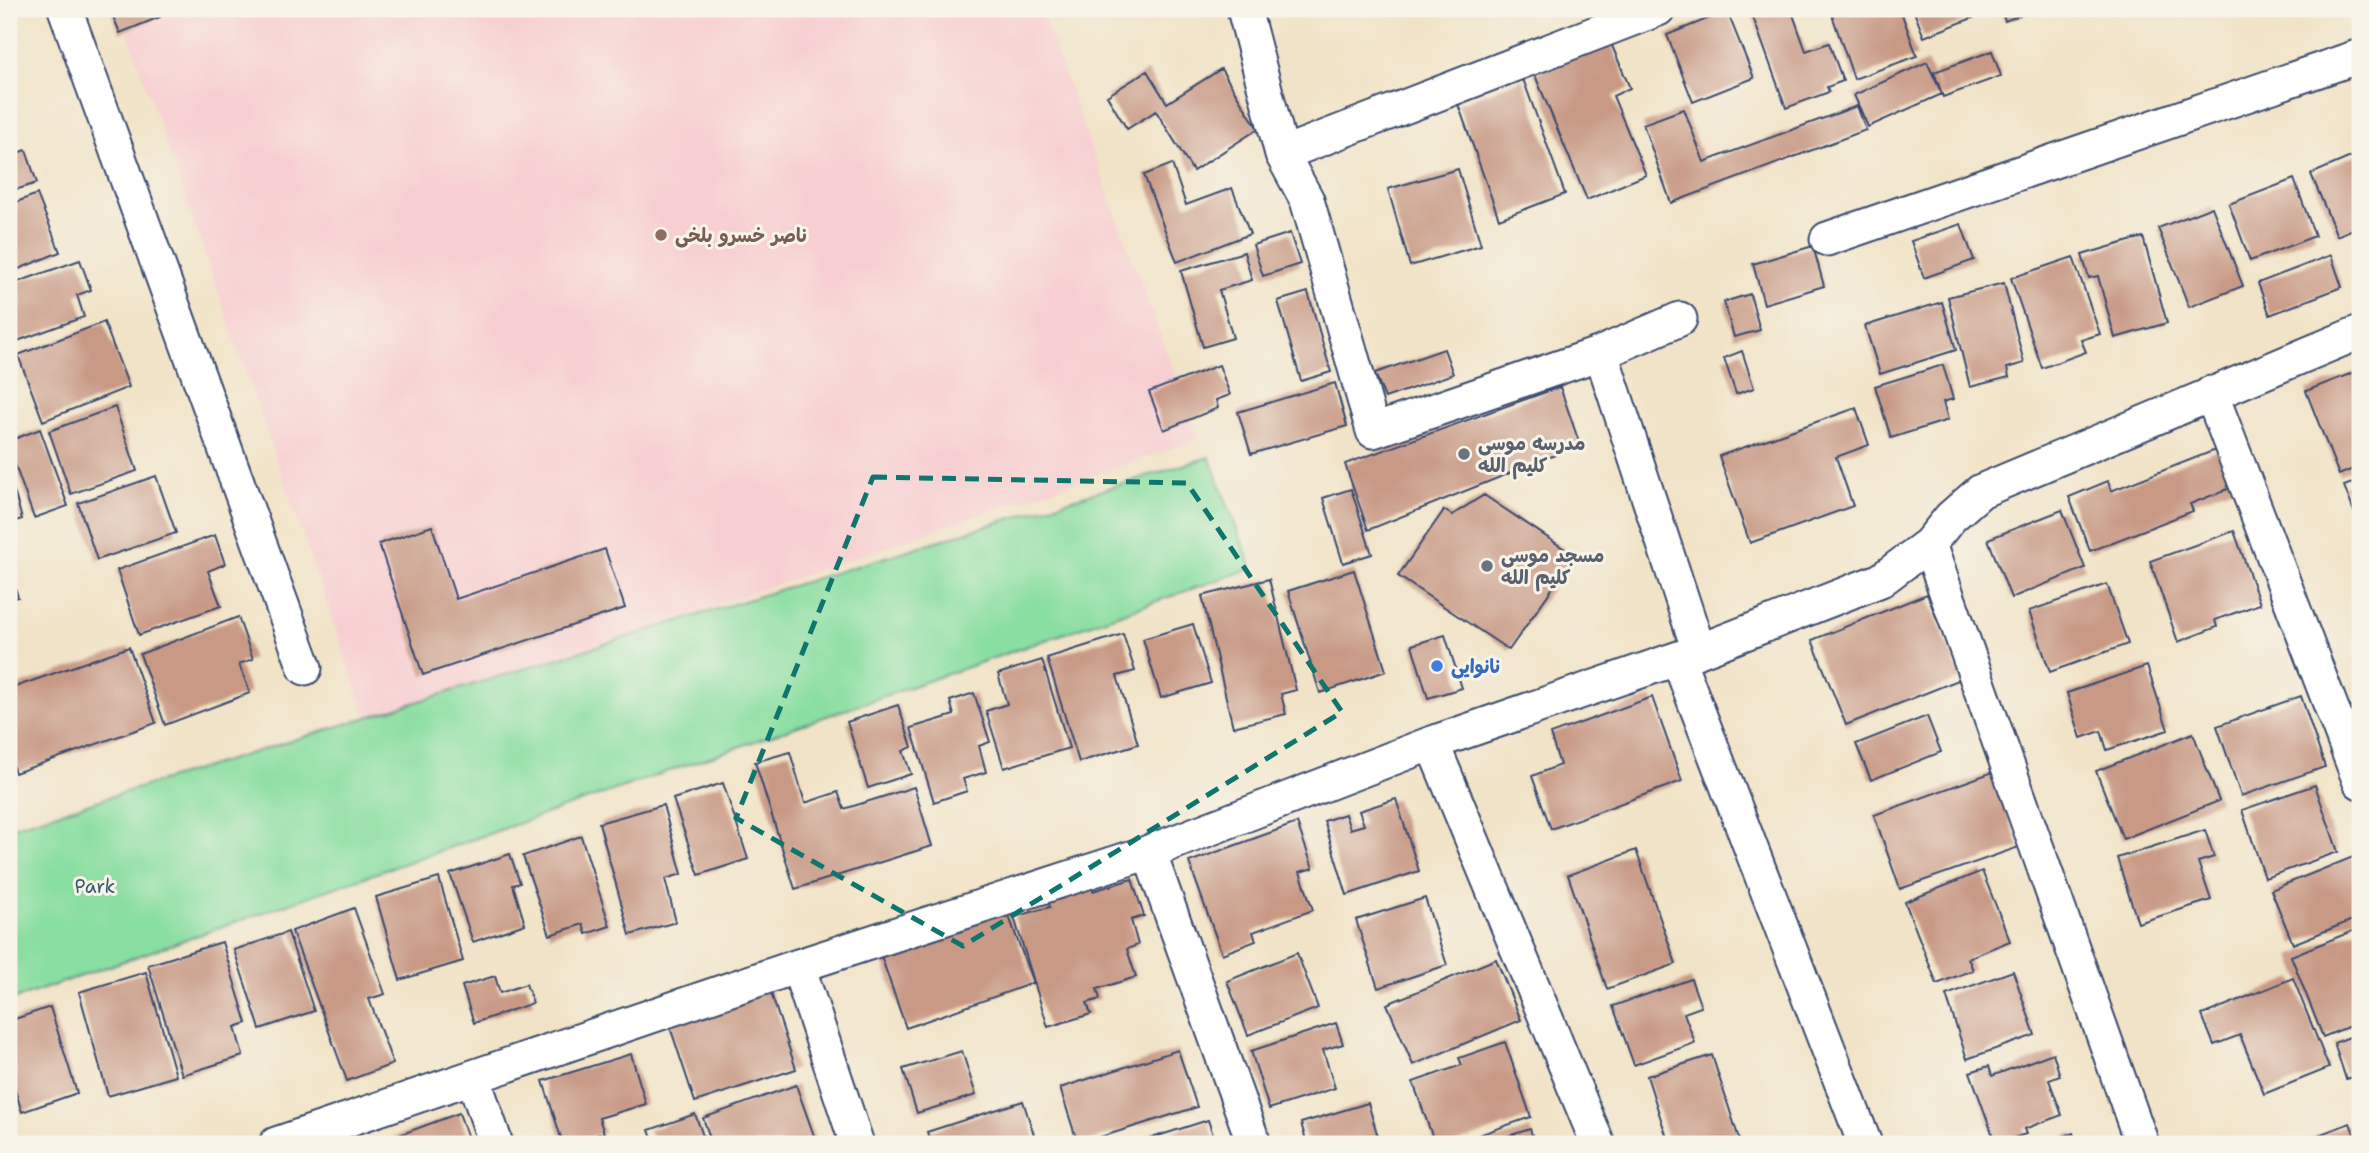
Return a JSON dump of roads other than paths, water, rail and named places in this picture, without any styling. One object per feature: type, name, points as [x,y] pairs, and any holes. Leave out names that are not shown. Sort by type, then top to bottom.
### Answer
[{"type":"street","points":[[65,9],[305,668]]},
{"type":"street","points":[[1244,9],[1282,154],[1307,200],[1373,431],[1601,353],[1680,319]]},
{"type":"street","points":[[1282,154],[1658,9]]},
{"type":"street","points":[[1826,239],[2360,55]]},
{"type":"street","points":[[276,1144],[798,966],[1149,852],[1432,743],[1688,655],[1881,580],[1929,544],[1951,517],[1981,491],[2360,332]]},
{"type":"street","points":[[1601,353],[1688,655],[1865,1144]]},
{"type":"street","points":[[2211,393],[2360,782]]},
{"type":"street","points":[[1929,544],[2142,1144]]},
{"type":"street","points":[[1432,743],[1598,1144]]},
{"type":"street","points":[[1149,852],[1254,1144]]},
{"type":"street","points":[[798,966],[857,1144]]},
{"type":"street","points":[[473,1077],[496,1144]]},
{"type":"place","name":"ناصر خسرو بلخی","points":[[661,235]]},
{"type":"place","name":"مدرسه موسی کلیم الله","points":[[1464,454]]},
{"type":"place","name":"مسجد موسی کلیم الله","points":[[1487,566]]},
{"type":"place","name":"نانوایی","points":[[1437,666]]},
{"type":"park label","name":"Park","points":[[95,886]]}]
